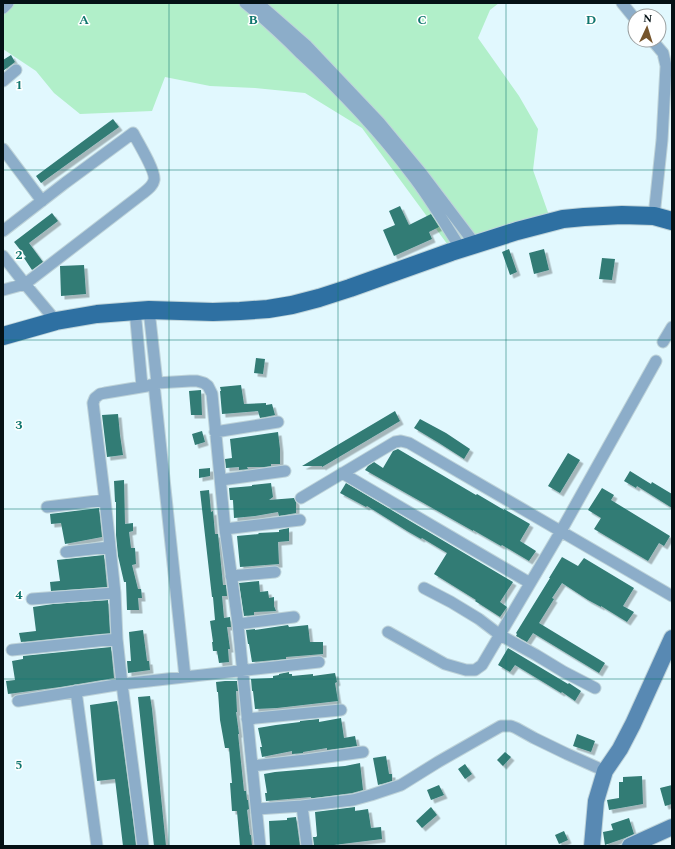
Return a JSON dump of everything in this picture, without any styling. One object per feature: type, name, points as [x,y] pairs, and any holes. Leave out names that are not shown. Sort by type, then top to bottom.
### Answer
[{"type":"main road","points":[[3,336],[56,321],[97,314],[142,310],[213,312],[240,311],[268,309],[292,305],[344,290],[517,231],[563,219],[622,215],[654,216],[672,221]]},
{"type":"street","points":[[3,8],[8,3]]},
{"type":"street","points":[[245,3],[264,18],[324,75],[388,144],[432,203],[468,247]]},
{"type":"street","points":[[258,3],[308,46],[379,122],[422,174],[468,247]]},
{"type":"street","points":[[654,216],[662,140],[666,66],[663,53],[659,48]]},
{"type":"street","points":[[3,81],[16,70]]},
{"type":"street","points":[[3,231],[133,133],[153,170],[155,178],[152,185],[25,284],[3,290]]},
{"type":"street","points":[[3,149],[42,201]]},
{"type":"street","points":[[3,256],[56,321]]},
{"type":"street","points":[[142,310],[156,383],[185,677]]},
{"type":"street","points":[[142,310],[142,386]]},
{"type":"street","points":[[663,342],[672,327]]},
{"type":"street","points":[[388,632],[445,664],[466,670],[475,670],[482,665],[561,531],[656,361]]},
{"type":"street","points":[[143,846],[122,684],[117,639],[115,594],[93,404],[95,398],[100,394],[156,383],[197,381],[208,386],[212,394],[225,529],[238,624],[260,846]]},
{"type":"street","points":[[215,432],[278,422]]},
{"type":"street","points":[[301,498],[395,442],[401,440],[409,443],[672,596]]},
{"type":"street","points":[[221,480],[285,471]]},
{"type":"street","points":[[342,473],[530,583]]},
{"type":"street","points":[[47,507],[105,500]]},
{"type":"street","points":[[225,529],[300,520]]},
{"type":"street","points":[[66,552],[110,547]]},
{"type":"street","points":[[231,576],[275,572]]},
{"type":"street","points":[[424,588],[479,619],[500,635],[595,688]]},
{"type":"street","points":[[32,599],[115,594]]},
{"type":"street","points":[[238,624],[294,617]]},
{"type":"street","points":[[592,846],[596,801],[605,771],[633,724],[672,638]]},
{"type":"street","points":[[12,650],[117,639]]},
{"type":"street","points":[[18,701],[122,684],[319,662]]},
{"type":"street","points":[[76,691],[97,846]]},
{"type":"street","points":[[247,719],[341,710]]},
{"type":"street","points":[[257,809],[302,806],[353,800],[401,785],[501,726],[511,726],[516,728],[605,771]]},
{"type":"street","points":[[252,766],[363,752]]},
{"type":"street","points":[[302,806],[307,846]]},
{"type":"street","points":[[630,846],[672,827]]},
{"type":"green space","points":[[4,3],[499,3],[490,10],[478,38],[519,96],[538,129],[533,170],[551,221],[456,256],[362,128],[305,93],[255,88],[210,86],[165,77],[152,111],[80,114],[54,93],[36,71],[3,49]]},
{"type":"building","points":[[11,55],[15,62],[3,71],[3,60]]},
{"type":"building","points":[[113,119],[119,127],[41,183],[36,176]]},
{"type":"building","points":[[400,206],[409,225],[431,214],[439,227],[429,232],[432,239],[394,256],[383,230],[395,225],[389,211]]},
{"type":"building","points":[[52,213],[58,221],[29,243],[43,262],[32,270],[24,258],[26,257],[14,242]]},
{"type":"building","points":[[509,249],[517,272],[510,275],[502,252]]},
{"type":"building","points":[[544,249],[549,270],[534,274],[529,253]]},
{"type":"building","points":[[602,258],[615,259],[612,280],[599,279]]},
{"type":"building","points":[[84,265],[86,294],[61,296],[60,266]]},
{"type":"building","points":[[256,358],[265,359],[263,374],[254,373]]},
{"type":"building","points":[[241,385],[244,404],[272,404],[275,415],[260,418],[258,411],[222,414],[220,387]]},
{"type":"building","points":[[201,390],[202,415],[191,415],[189,391]]},
{"type":"building","points":[[395,411],[400,421],[322,467],[302,466]]},
{"type":"building","points":[[118,414],[123,455],[107,457],[102,415]]},
{"type":"building","points":[[420,419],[446,433],[470,449],[464,459],[414,428]]},
{"type":"building","points":[[202,431],[205,442],[195,445],[192,434]]},
{"type":"building","points":[[278,432],[280,464],[271,464],[271,466],[264,467],[247,467],[248,469],[239,470],[239,467],[226,468],[225,459],[232,458],[230,439]]},
{"type":"building","points":[[398,449],[476,495],[477,494],[530,524],[520,541],[536,551],[529,561],[365,470],[374,462],[383,468],[393,451]]},
{"type":"building","points":[[568,453],[580,460],[560,493],[548,486]]},
{"type":"building","points":[[210,468],[210,476],[199,478],[199,469]]},
{"type":"building","points":[[630,471],[651,484],[652,482],[672,494],[672,508],[637,486],[636,488],[624,481]]},
{"type":"building","points":[[124,480],[125,524],[133,523],[133,531],[129,532],[131,548],[135,548],[136,564],[132,565],[138,589],[141,589],[142,598],[138,598],[139,610],[127,610],[126,582],[124,582],[118,556],[114,481]]},
{"type":"building","points":[[271,483],[273,497],[269,500],[294,498],[296,502],[296,513],[279,516],[278,512],[234,518],[233,500],[230,500],[229,488]]},
{"type":"building","points":[[346,483],[513,582],[500,602],[507,607],[500,617],[434,574],[447,553],[407,531],[367,506],[366,507],[340,493]]},
{"type":"building","points":[[602,488],[614,495],[611,500],[670,536],[664,546],[659,543],[648,561],[594,529],[601,518],[588,510]]},
{"type":"building","points":[[209,490],[215,534],[218,534],[223,585],[226,585],[227,596],[222,596],[224,618],[230,617],[231,627],[227,627],[230,649],[228,649],[229,662],[219,663],[217,651],[213,651],[212,642],[210,621],[215,620],[200,491]]},
{"type":"building","points":[[99,508],[102,537],[65,544],[61,523],[51,524],[50,514]]},
{"type":"building","points":[[289,528],[289,541],[278,542],[279,564],[240,567],[237,536],[279,532],[279,530]]},
{"type":"building","points":[[104,555],[107,587],[51,591],[50,582],[60,581],[57,560]]},
{"type":"building","points":[[562,557],[578,566],[584,558],[634,588],[623,606],[634,612],[627,622],[588,600],[562,583],[539,623],[605,663],[599,673],[533,633],[527,642],[516,636],[516,633]]},
{"type":"building","points":[[259,581],[260,592],[268,591],[269,598],[274,597],[274,606],[276,611],[254,612],[254,615],[244,616],[239,583]]},
{"type":"building","points":[[108,600],[110,633],[21,642],[19,633],[36,631],[33,607]]},
{"type":"building","points":[[288,625],[289,627],[308,625],[310,642],[323,642],[323,654],[252,662],[246,630]]},
{"type":"building","points":[[143,630],[147,661],[149,661],[150,670],[128,673],[127,661],[131,661],[129,632]]},
{"type":"building","points":[[111,647],[114,678],[8,694],[6,681],[15,680],[12,661],[23,659],[23,656]]},
{"type":"building","points":[[508,648],[581,691],[575,701],[515,665],[510,672],[498,665]]},
{"type":"building","points":[[289,672],[292,676],[313,674],[313,676],[335,673],[338,701],[255,709],[251,679],[273,678],[273,676]]},
{"type":"building","points":[[237,681],[238,691],[236,691],[236,712],[238,734],[244,791],[246,791],[248,800],[249,809],[247,810],[252,846],[240,846],[237,811],[232,811],[230,783],[232,783],[229,748],[225,748],[216,682]]},
{"type":"building","points":[[150,696],[166,846],[154,846],[138,697]]},
{"type":"building","points":[[117,701],[136,846],[123,846],[115,779],[97,781],[90,705]]},
{"type":"building","points":[[341,718],[344,738],[355,736],[357,746],[327,750],[327,748],[292,754],[292,751],[262,757],[260,747],[262,747],[258,728],[300,721],[319,719],[319,722]]},
{"type":"building","points":[[577,734],[595,741],[591,752],[573,746]]},
{"type":"building","points":[[505,752],[511,757],[503,766],[497,760]]},
{"type":"building","points":[[386,756],[389,774],[392,774],[392,781],[378,785],[373,758]]},
{"type":"building","points":[[360,763],[363,790],[314,798],[266,801],[265,793],[267,793],[264,774],[345,766]]},
{"type":"building","points":[[465,764],[472,774],[465,779],[458,769]]},
{"type":"building","points":[[642,776],[643,804],[609,810],[607,800],[619,798],[619,782],[623,782],[623,777]]},
{"type":"building","points":[[439,785],[444,795],[431,800],[427,790]]},
{"type":"building","points":[[672,785],[672,804],[665,806],[660,788]]},
{"type":"building","points":[[355,807],[355,811],[368,809],[371,828],[381,827],[382,839],[326,846],[314,846],[313,837],[317,836],[315,812]]},
{"type":"building","points":[[431,807],[437,815],[422,828],[416,821]]},
{"type":"building","points":[[296,817],[300,846],[270,846],[269,821],[287,820],[287,818]]},
{"type":"building","points":[[629,818],[634,834],[605,845],[603,832],[613,830],[611,824]]},
{"type":"building","points":[[564,831],[568,840],[559,844],[555,835]]}]
